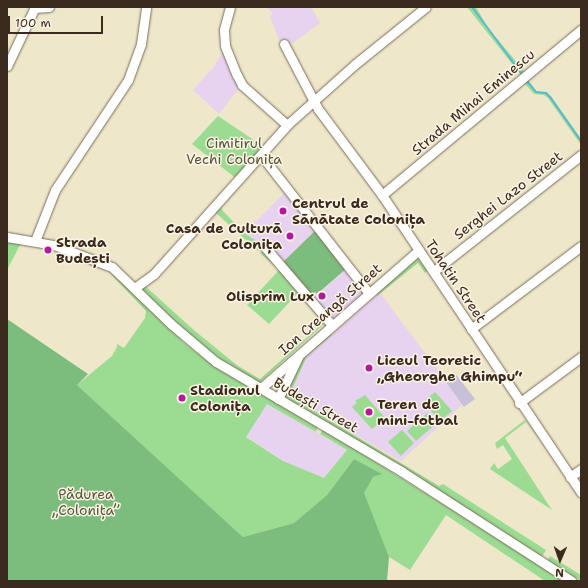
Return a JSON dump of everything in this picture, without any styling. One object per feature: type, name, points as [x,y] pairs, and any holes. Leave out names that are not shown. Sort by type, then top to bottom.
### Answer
[{"type":"street","points":[[7,66],[35,8],[49,7]]},
{"type":"street","points":[[35,240],[55,190],[128,80],[141,44],[146,7]]},
{"type":"street","points":[[230,7],[224,30],[225,46],[237,75],[242,85],[287,125]]},
{"type":"street","points":[[136,288],[154,274],[287,125],[313,100],[424,8]]},
{"type":"street","name":"Strada Mihai Eminescu","points":[[382,195],[581,30]]},
{"type":"street","name":"Tohatin Street","points":[[284,44],[313,100],[382,195],[434,271],[519,403],[581,492]]},
{"type":"street","points":[[261,155],[369,293]]},
{"type":"street","name":"Serghei Lazo Street","points":[[434,271],[581,156]]},
{"type":"street","name":"Budești Street","points":[[7,237],[35,240],[101,261],[136,288],[203,352],[260,389],[401,471],[572,581]]},
{"type":"street","points":[[264,246],[331,324]]},
{"type":"street","points":[[471,329],[581,246]]},
{"type":"street","name":"Ion Creangă Street","points":[[260,389],[331,324],[419,250]]},
{"type":"street","points":[[278,399],[300,352]]},
{"type":"street","points":[[519,403],[581,357]]},
{"type":"street","points":[[570,477],[581,469]]},
{"type":"shaded area","points":[[267,7],[311,7],[320,23],[293,43],[288,43],[279,40],[270,16],[273,14]]},
{"type":"shaded area","points":[[224,50],[240,87],[219,114],[193,90],[213,68]]},
{"type":"shaded area","name":"Centrul de Sănătate Colonița","points":[[285,192],[316,230],[285,261],[285,265],[265,246],[244,233]]},
{"type":"shaded area","points":[[347,268],[366,291],[334,318],[330,317],[311,295],[315,291],[318,294]]},
{"type":"shaded area","name":"Liceul Teoretic „Gheorghe Ghimpu“","points":[[380,293],[463,404],[401,461],[289,396],[307,356]]},
{"type":"shaded area","points":[[454,372],[475,399],[464,407],[444,379]]},
{"type":"shaded area","points":[[267,404],[347,450],[324,478],[283,461],[246,436]]},
{"type":"green space","points":[[467,7],[476,7],[488,28],[525,72],[521,75]]},
{"type":"green space","points":[[528,80],[536,91],[551,96],[581,139],[581,145],[548,98],[544,95],[534,94],[524,83]]},
{"type":"green space","name":"Cimitirul Vechi Colonița","points":[[218,116],[264,147],[237,179],[192,144]]},
{"type":"green space","points":[[221,206],[222,210],[244,233],[265,246],[258,251],[215,212]]},
{"type":"green space","points":[[316,230],[347,268],[317,294],[315,292],[311,295],[285,265],[284,261]]},
{"type":"green space","points":[[7,243],[21,243],[7,270]]},
{"type":"green space","points":[[265,250],[325,323],[258,384],[224,363],[181,329],[141,288],[144,285],[195,331],[238,366],[260,379],[323,323],[298,293],[269,324],[247,305],[279,270],[260,253]]},
{"type":"green space","points":[[418,259],[429,270],[425,273],[418,263],[377,296],[375,291],[412,260]]},
{"type":"green space","points":[[115,273],[184,343],[210,363],[318,426],[316,432],[267,404],[246,437],[283,461],[324,478],[347,450],[320,434],[323,429],[565,581],[545,581],[446,515],[410,570],[389,557],[365,501],[364,493],[368,483],[373,477],[381,474],[354,459],[327,495],[294,523],[243,537],[77,385],[112,356],[117,344],[124,348],[145,318],[146,311],[111,274]]},
{"type":"green space","name":"Pădurea „Colonița”","points":[[7,319],[88,374],[77,385],[243,537],[294,523],[327,495],[354,459],[382,474],[373,477],[364,493],[389,557],[387,581],[7,581]]},
{"type":"green space","points":[[328,331],[332,335],[307,356],[289,396],[439,486],[443,484],[546,550],[542,557],[284,397],[304,353]]},
{"type":"green space","points":[[435,392],[452,411],[440,421],[423,402]]},
{"type":"green space","name":"Teren de mini-fotbal","points":[[365,395],[385,418],[372,429],[352,407],[357,403],[355,401]]},
{"type":"green space","points":[[427,413],[437,423],[416,441],[407,431]]},
{"type":"green space","points":[[525,420],[548,451],[526,422],[505,438],[552,510],[490,469],[494,463],[498,469],[512,459],[503,445],[497,449],[495,443]]},
{"type":"green space","points":[[402,430],[414,443],[401,456],[388,442]]},
{"type":"green space","points":[[550,556],[581,575],[581,581],[547,561]]},
{"type":"waterway","points":[[472,7],[521,73]]},
{"type":"waterway","points":[[527,81],[536,92],[546,93],[550,97],[581,141]]},
{"type":"place","name":"Centrul de Sănătate Colonița","points":[[283,211]]},
{"type":"place","name":"Casa de Cultură Colonița","points":[[290,236]]},
{"type":"place","name":"Strada Budești","points":[[48,250]]},
{"type":"place","name":"Olisprim Lux","points":[[322,296]]},
{"type":"place","name":"Liceul Teoretic „Gheorghe Ghimpu“","points":[[369,368]]},
{"type":"place","name":"Stadionul Colonița","points":[[182,398]]},
{"type":"place","name":"Teren de mini-fotbal","points":[[369,412]]}]
